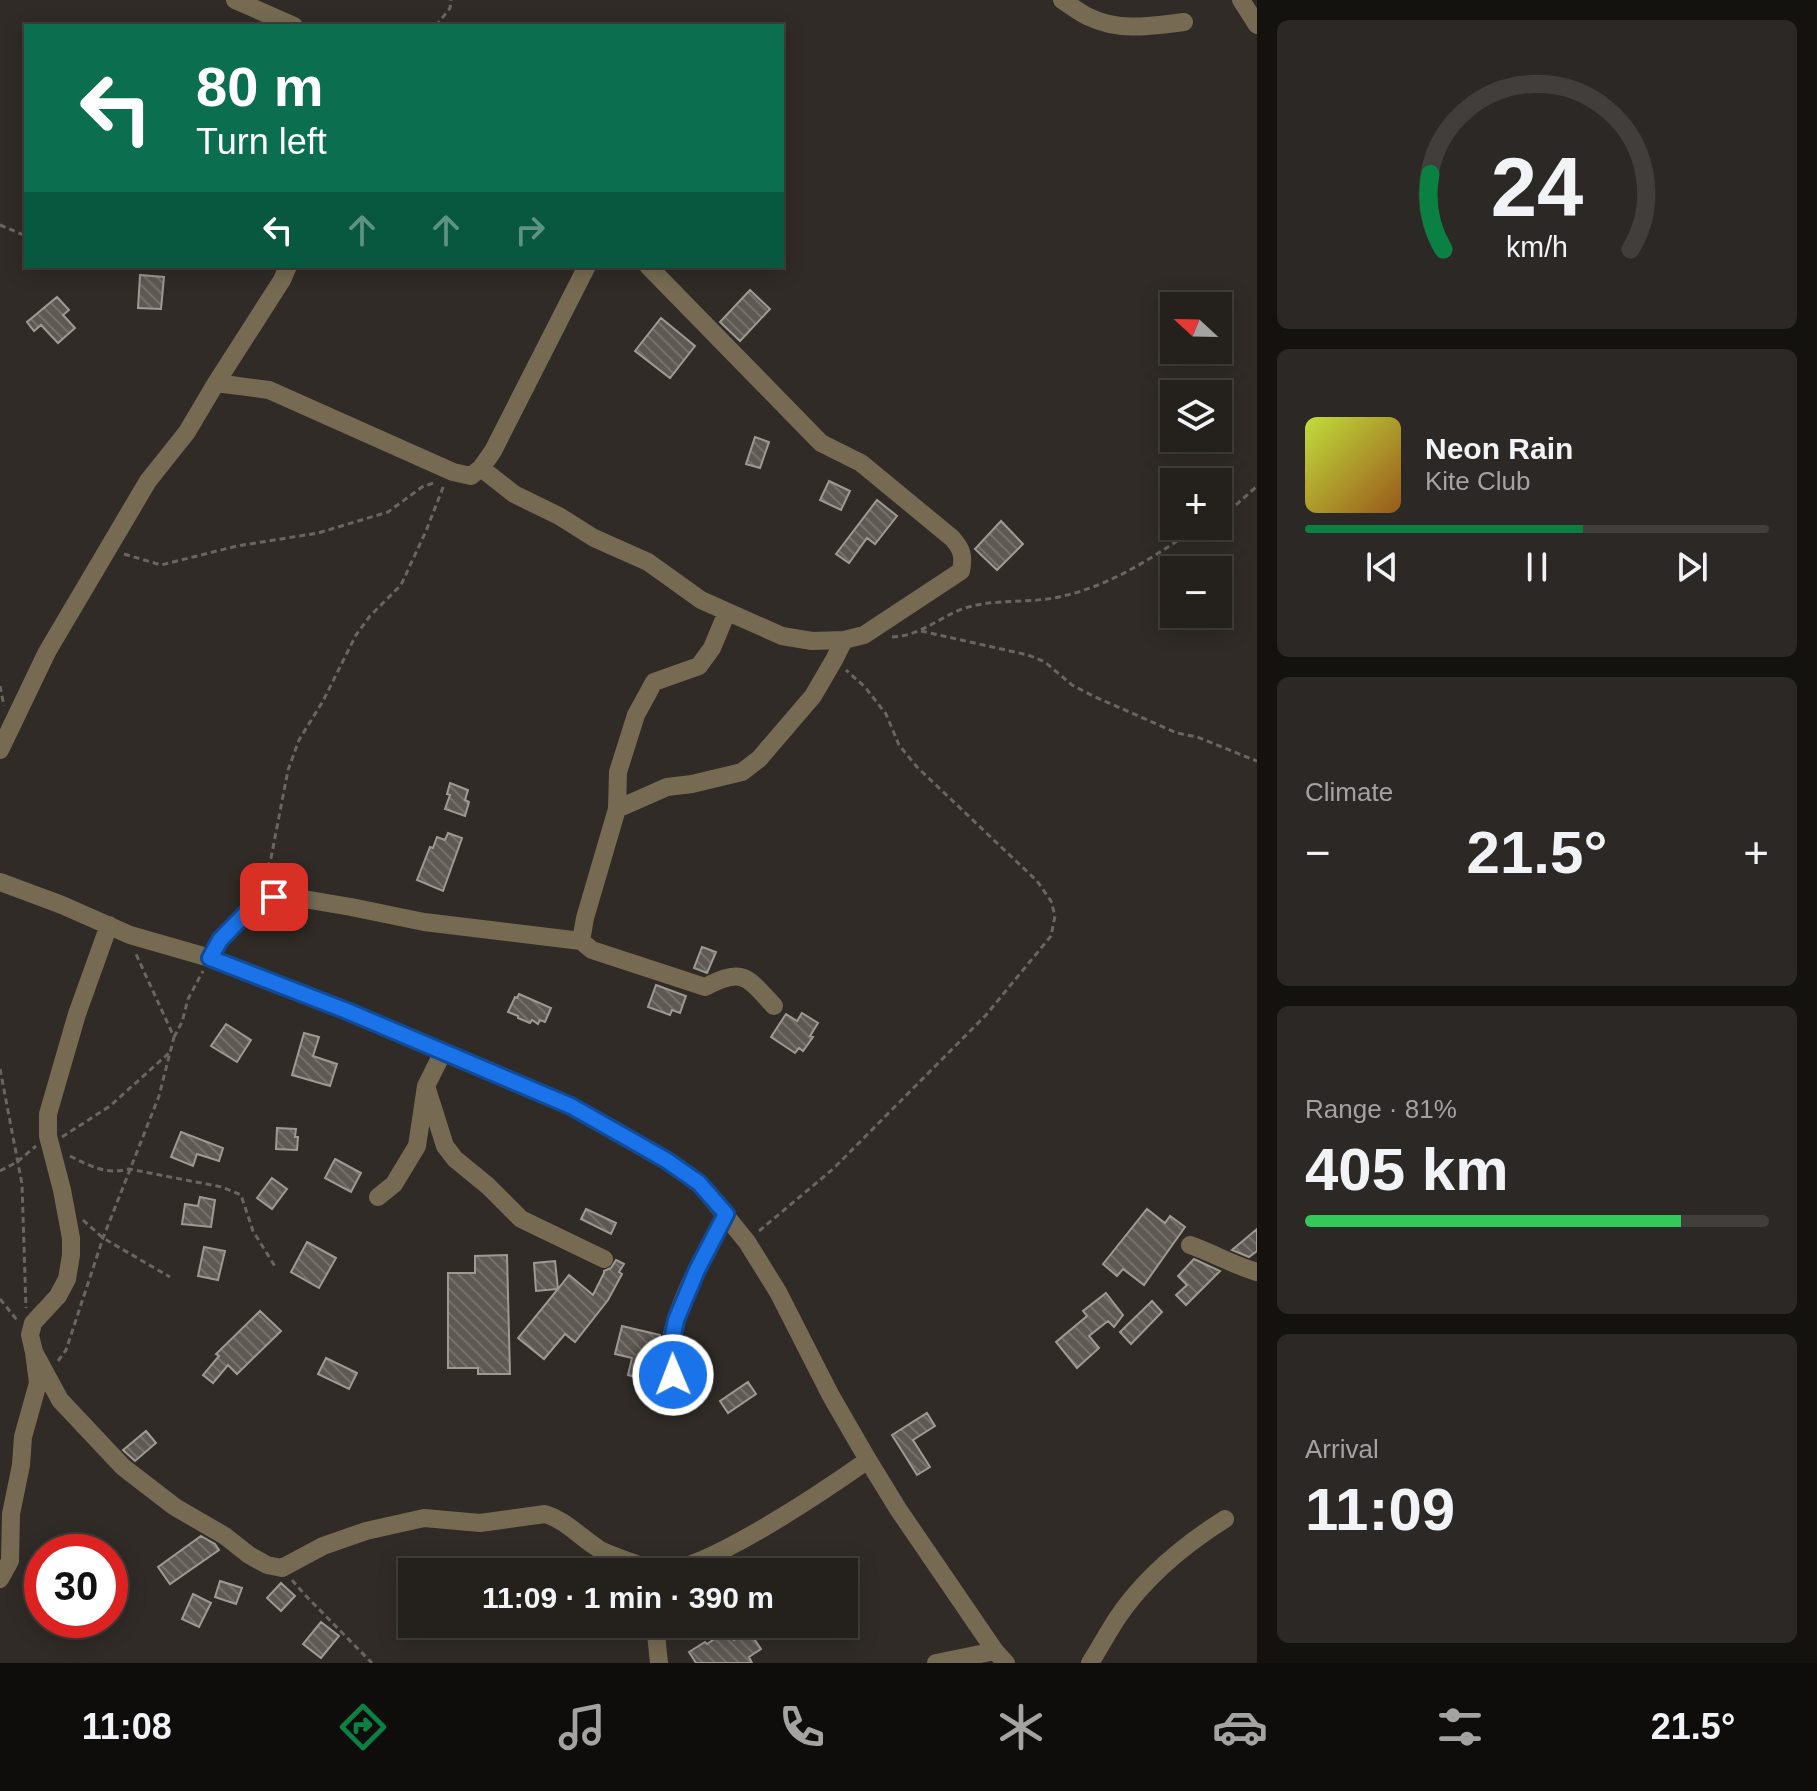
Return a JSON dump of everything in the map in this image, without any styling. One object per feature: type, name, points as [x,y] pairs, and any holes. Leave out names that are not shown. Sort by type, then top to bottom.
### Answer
[{"type":"street","points":[[235,0],[289,24]]},
{"type":"street","points":[[1062,0],[1088,17],[1111,26],[1130,28],[1184,22]]},
{"type":"street","points":[[1241,0],[1257,25]]},
{"type":"street","points":[[0,750],[47,652],[148,481],[187,432],[287,268]]},
{"type":"street","points":[[216,383],[269,390],[453,472],[471,476],[493,451],[586,268]]},
{"type":"street","points":[[481,468],[514,494],[559,516],[594,538],[648,562],[701,600],[782,636],[812,641],[844,640],[864,635],[961,571],[962,548],[952,538],[861,463],[821,443],[650,268]]},
{"type":"street","points":[[581,941],[617,809],[618,772],[636,715],[654,682],[699,666],[712,648],[727,612]]},
{"type":"street","points":[[617,809],[667,787],[742,772],[759,759],[813,696],[844,640]]},
{"type":"street","points":[[0,882],[130,935],[210,958],[347,1011],[571,1106],[666,1160],[699,1183],[747,1242],[778,1292],[868,1460],[1000,1657],[936,1663]]},
{"type":"street","points":[[210,958],[220,940],[254,905],[274,897],[292,897],[424,922],[581,941],[592,950],[705,987],[722,978],[739,975],[751,982],[774,1006]]},
{"type":"street","points":[[0,1579],[10,1561],[11,1514],[23,1437],[38,1383],[32,1344],[33,1323],[58,1296],[67,1279],[71,1255],[62,1190],[48,1141],[48,1114],[77,1014],[109,925]]},
{"type":"street","points":[[378,1197],[394,1184],[417,1146],[426,1086],[443,1052]]},
{"type":"street","points":[[426,1086],[445,1146],[455,1159],[521,1219],[604,1259]]},
{"type":"street","points":[[683,1395],[673,1375],[669,1356],[676,1320],[726,1214]]},
{"type":"street","points":[[1190,1245],[1257,1272]]},
{"type":"street","points":[[32,1344],[60,1400],[123,1467],[175,1507],[267,1565],[282,1568],[323,1546],[424,1518],[480,1523],[545,1514],[556,1517],[599,1550],[621,1558]]},
{"type":"street","points":[[705,1558],[797,1507],[868,1460]]},
{"type":"street","points":[[1090,1663],[1117,1618],[1148,1580],[1225,1519]]},
{"type":"street","points":[[656,1638],[659,1663]]},
{"type":"path","points":[[438,24],[450,8],[451,0]]},
{"type":"path","points":[[0,225],[24,235]]},
{"type":"path","points":[[108,550],[161,565],[237,546],[318,533],[388,512],[422,487],[447,477],[401,585],[356,635],[323,701],[299,740],[288,770],[271,858],[254,905]]},
{"type":"path","points":[[1232,507],[1257,486]]},
{"type":"path","points":[[864,635],[896,637],[921,631],[963,609],[990,602],[1060,597],[1097,585],[1164,551],[1179,540]]},
{"type":"path","points":[[921,631],[1028,655],[1045,662],[1072,685],[1093,696],[1177,733],[1197,737],[1257,761]]},
{"type":"path","points":[[747,1242],[833,1169],[986,1015],[1051,936],[1055,916],[1051,901],[1037,881],[917,767],[899,745],[886,714],[865,687],[834,660]]},
{"type":"path","points":[[130,935],[138,961],[174,1037]]},
{"type":"path","points":[[48,1376],[66,1350],[103,1238],[159,1096],[174,1037],[188,999],[210,958]]},
{"type":"path","points":[[0,1171],[110,1106],[171,1050]]},
{"type":"path","points":[[0,1069],[22,1184],[24,1298],[32,1344]]},
{"type":"path","points":[[48,1141],[100,1170],[118,1172],[129,1169],[222,1187],[241,1195],[253,1231],[276,1268]]},
{"type":"path","points":[[82,1219],[103,1238],[170,1277]]},
{"type":"path","points":[[0,1299],[32,1344]]},
{"type":"path","points":[[282,1568],[372,1663]]},
{"type":"building","points":[[140,275],[164,277],[161,309],[138,308]]},
{"type":"building","points":[[750,290],[770,309],[740,341],[720,322]]},
{"type":"building","points":[[57,297],[69,310],[63,315],[75,328],[58,343],[41,325],[34,331],[27,322]]},
{"type":"building","points":[[661,318],[695,346],[670,378],[635,351]]},
{"type":"building","points":[[755,437],[769,442],[760,468],[746,464]]},
{"type":"building","points":[[829,481],[850,491],[841,510],[820,500]]},
{"type":"building","points":[[877,500],[897,516],[875,544],[867,538],[849,563],[836,554]]},
{"type":"building","points":[[1001,521],[1023,544],[997,570],[975,549]]},
{"type":"building","points":[[450,783],[468,790],[465,816],[445,809]]},
{"type":"building","points":[[448,833],[462,838],[443,891],[417,880],[430,847],[433,848],[437,837],[445,840]]},
{"type":"building","points":[[702,947],[716,952],[707,973],[694,968]]},
{"type":"building","points":[[656,985],[686,996],[680,1013],[672,1010],[670,1015],[648,1007]]},
{"type":"building","points":[[519,994],[551,1008],[545,1022],[540,1020],[538,1024],[532,1020],[530,1023],[508,1012]]},
{"type":"building","points":[[802,1013],[818,1023],[803,1051],[799,1048],[795,1053],[771,1037],[786,1014],[797,1021]]},
{"type":"building","points":[[226,1024],[251,1040],[237,1062],[211,1046]]},
{"type":"building","points":[[304,1033],[319,1037],[313,1056],[337,1064],[330,1086],[292,1075]]},
{"type":"building","points":[[277,1128],[296,1129],[297,1150],[276,1149]]},
{"type":"building","points":[[181,1132],[223,1148],[219,1161],[197,1154],[193,1166],[171,1157]]},
{"type":"building","points":[[335,1159],[361,1173],[351,1192],[325,1178]]},
{"type":"building","points":[[272,1178],[287,1189],[272,1209],[257,1198]]},
{"type":"building","points":[[200,1197],[215,1200],[211,1227],[182,1224],[185,1204],[198,1206]]},
{"type":"building","points":[[586,1209],[616,1223],[611,1234],[581,1219]]},
{"type":"building","points":[[1147,1209],[1165,1223],[1170,1216],[1185,1227],[1144,1285],[1123,1269],[1117,1276],[1103,1264]]},
{"type":"building","points":[[1257,1229],[1257,1251],[1249,1257],[1232,1250]]},
{"type":"building","points":[[307,1242],[336,1258],[319,1288],[291,1272]]},
{"type":"building","points":[[204,1247],[225,1251],[218,1280],[198,1276]]},
{"type":"building","points":[[507,1255],[510,1374],[478,1374],[478,1368],[448,1368],[448,1273],[475,1273],[475,1256]]},
{"type":"building","points":[[1194,1259],[1220,1271],[1186,1305],[1176,1295],[1187,1285],[1178,1276]]},
{"type":"building","points":[[616,1260],[624,1264],[608,1300],[575,1342],[565,1334],[544,1359],[518,1338],[569,1275],[593,1295],[604,1271],[611,1268]]},
{"type":"building","points":[[555,1261],[558,1289],[536,1291],[534,1263]]},
{"type":"building","points":[[1106,1293],[1123,1315],[1114,1327],[1108,1321],[1089,1336],[1099,1348],[1077,1368],[1056,1342],[1087,1316],[1083,1311]]},
{"type":"building","points":[[1152,1301],[1162,1312],[1131,1344],[1120,1332]]},
{"type":"building","points":[[260,1311],[281,1331],[237,1374],[228,1365],[213,1383],[203,1375],[219,1356],[216,1354]]},
{"type":"building","points":[[622,1326],[660,1335],[655,1375],[659,1389],[645,1392],[641,1379],[628,1375],[632,1358],[615,1354]]},
{"type":"building","points":[[326,1358],[357,1373],[349,1389],[318,1374]]},
{"type":"building","points":[[748,1382],[756,1394],[728,1413],[720,1401]]},
{"type":"building","points":[[927,1413],[935,1426],[913,1440],[930,1467],[917,1475],[892,1435]]},
{"type":"building","points":[[146,1431],[156,1443],[135,1461],[123,1450]]},
{"type":"building","points":[[201,1536],[219,1550],[170,1584],[158,1567]]},
{"type":"building","points":[[220,1581],[242,1588],[236,1604],[215,1597]]},
{"type":"building","points":[[281,1583],[295,1596],[281,1611],[267,1598]]},
{"type":"building","points":[[193,1594],[211,1603],[199,1627],[182,1619]]},
{"type":"building","points":[[321,1622],[339,1636],[321,1658],[303,1644]]},
{"type":"building","points":[[716,1638],[753,1638],[761,1649],[749,1657],[752,1663],[696,1663],[689,1652],[705,1642],[707,1644]]},
{"type":"route","points":[[274,897],[254,905],[220,940],[210,958],[347,1011],[571,1106],[666,1160],[699,1183],[713,1198],[726,1214],[676,1320],[669,1356],[673,1375]]}]
